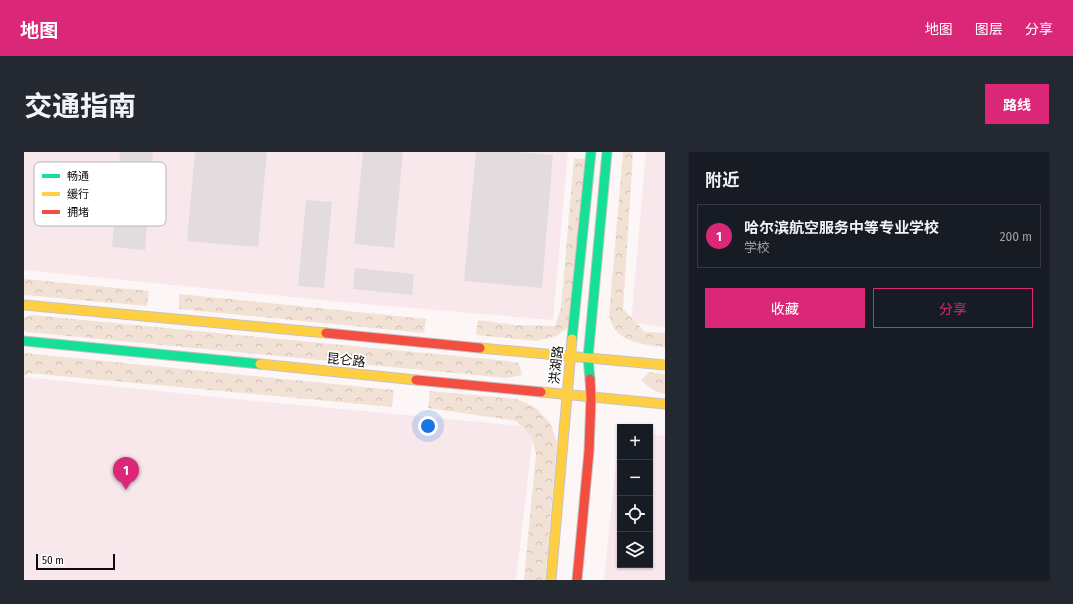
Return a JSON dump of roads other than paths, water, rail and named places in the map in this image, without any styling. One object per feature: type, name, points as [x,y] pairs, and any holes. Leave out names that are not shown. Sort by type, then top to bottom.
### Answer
[{"type":"street","name":"洪湖路","points":[[551,580],[566,396],[591,152]]},
{"type":"street","points":[[578,580],[589,451],[591,398],[588,358],[607,152]]},
{"type":"street","name":"昆仑路","points":[[24,305],[665,365]]},
{"type":"street","name":"昆仑路","points":[[24,341],[566,396],[665,404]]},
{"type":"place","name":"哈尔滨航空服务中等专业学校","points":[[126,490]]}]
